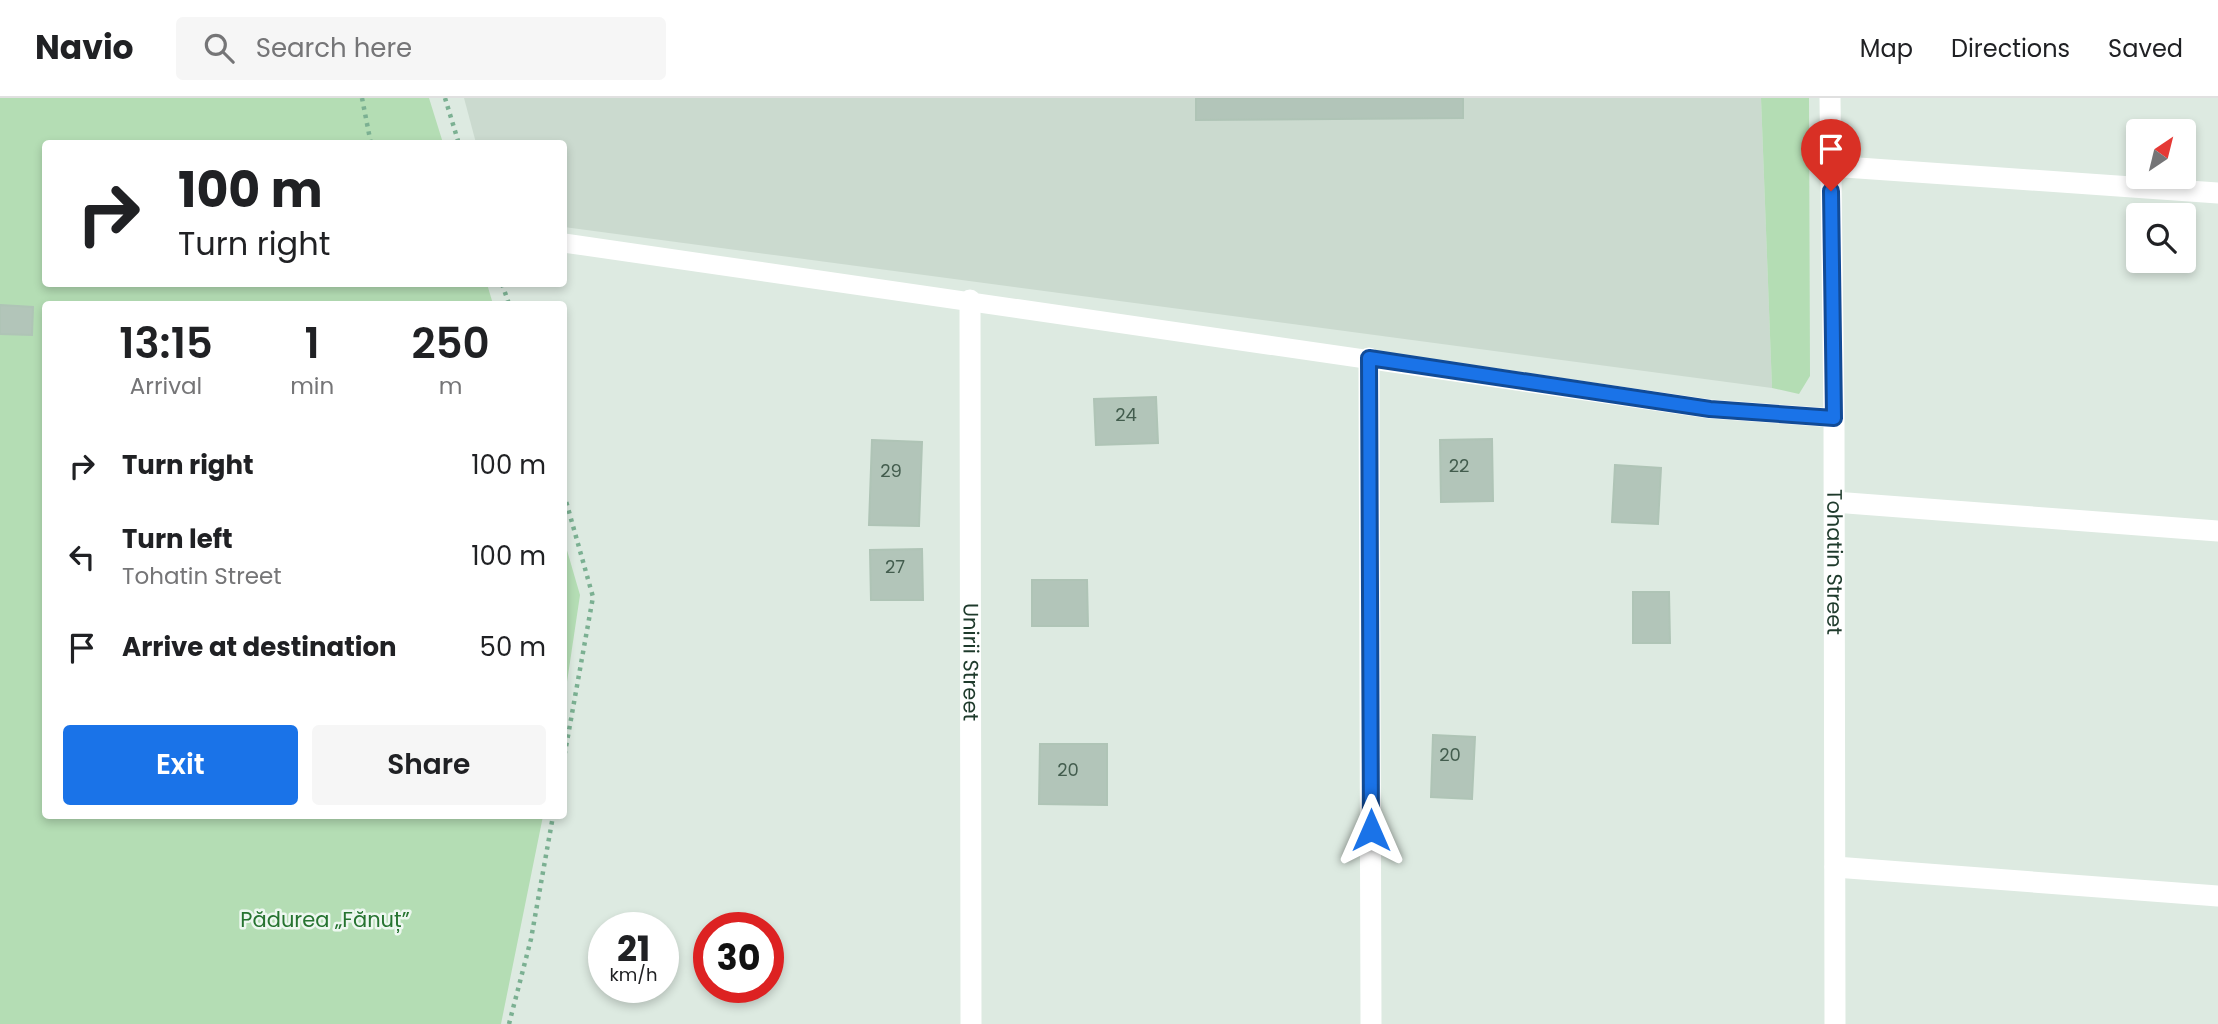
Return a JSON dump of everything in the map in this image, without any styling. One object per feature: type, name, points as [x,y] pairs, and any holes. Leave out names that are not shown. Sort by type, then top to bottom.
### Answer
[{"type":"street","name":"Tohatin Street","points":[[1829,98],[1834,418],[1835,1024]]},
{"type":"street","points":[[1830,166],[2218,193]]},
{"type":"street","name":"Unirii Street","points":[[970,300],[971,1024]]},
{"type":"street","points":[[1369,358],[1371,1024]]},
{"type":"street","points":[[1834,502],[2218,531]]},
{"type":"street","points":[[1835,867],[2218,896]]},
{"type":"lane","points":[[567,243],[1710,409],[1834,418]]},
{"type":"path","points":[[362,98],[370,140]]},
{"type":"path","points":[[445,98],[458,140]]},
{"type":"path","points":[[567,505],[593,597],[567,741]]},
{"type":"path","points":[[509,1024],[531,939],[552,819]]},
{"type":"shaded area","points":[[464,98],[1761,98],[1772,388],[567,227],[567,140],[475,140]]},
{"type":"green space","name":"Pădurea „Fănuț”","points":[[0,98],[429,98],[442,140],[42,140],[42,287],[488,287],[492,301],[42,301],[42,819],[542,819],[501,1024],[0,1024]]},
{"type":"green space","points":[[1761,98],[1809,98],[1810,376],[1799,394],[1772,388]]},
{"type":"green space","points":[[567,550],[580,595],[567,682]]},
{"type":"building","points":[[1196,98],[1463,98],[1463,118],[1196,120]]},
{"type":"building","points":[[0,305],[33,307],[32,335],[0,334]]},
{"type":"building","points":[[1156,397],[1158,443],[1096,445],[1094,399]]},
{"type":"building","points":[[1492,439],[1493,501],[1441,502],[1440,440]]},
{"type":"building","points":[[872,440],[922,442],[919,526],[869,525]]},
{"type":"building","points":[[1615,465],[1661,468],[1658,524],[1612,522]]},
{"type":"building","points":[[922,549],[923,600],[871,600],[870,550]]},
{"type":"building","points":[[1032,580],[1087,580],[1088,626],[1032,626]]},
{"type":"building","points":[[1633,592],[1669,592],[1670,643],[1633,643]]},
{"type":"building","points":[[1433,735],[1475,737],[1472,799],[1431,797]]},
{"type":"building","points":[[1040,744],[1107,744],[1107,805],[1039,804]]},
{"type":"route","points":[[1371,830],[1369,358],[1710,409],[1834,418],[1831,191]]}]
